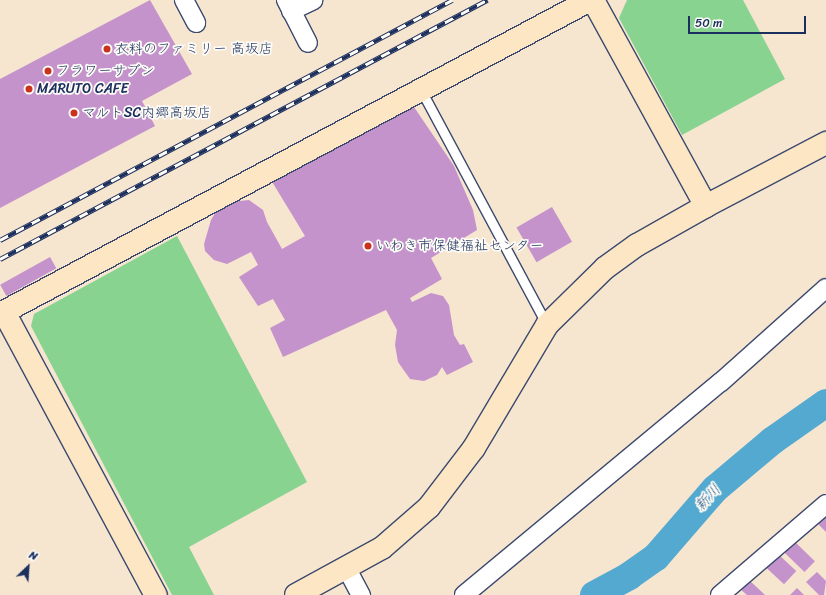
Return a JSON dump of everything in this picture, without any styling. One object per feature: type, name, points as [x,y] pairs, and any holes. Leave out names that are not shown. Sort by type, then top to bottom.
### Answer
[{"type":"street","points":[[184,0],[196,23]]},
{"type":"street","points":[[308,43],[288,5],[314,0]]},
{"type":"street","points":[[156,595],[2,313],[592,0],[706,206]]},
{"type":"street","points":[[296,595],[347,569],[382,548],[408,527],[450,482],[474,448],[547,325],[605,268],[637,245],[706,206],[826,143]]},
{"type":"street","points":[[464,595],[721,382],[826,288]]},
{"type":"street","points":[[720,595],[826,504]]},
{"type":"street","points":[[347,569],[361,595]]},
{"type":"lane","points":[[421,90],[547,325]]},
{"type":"green space","points":[[627,0],[743,0],[785,79],[682,135],[619,18]]},
{"type":"green space","points":[[177,236],[307,482],[189,547],[214,595],[172,595],[31,326],[34,314]]},
{"type":"building","name":"マルトSC内郷高坂店","points":[[150,0],[192,74],[142,101],[155,126],[0,208],[0,79]]},
{"type":"building","name":"いわき市保健福祉センター","points":[[414,107],[454,166],[473,210],[477,230],[431,258],[442,279],[410,298],[412,302],[431,293],[443,296],[449,305],[454,335],[460,345],[464,344],[473,362],[447,375],[442,367],[437,375],[424,381],[410,379],[398,362],[395,345],[397,330],[386,310],[283,357],[270,328],[285,320],[273,299],[258,306],[239,277],[258,265],[251,252],[227,264],[214,260],[205,251],[204,244],[211,220],[217,210],[230,202],[249,200],[263,210],[267,222],[282,249],[305,236],[271,180]]},
{"type":"building","points":[[552,207],[572,242],[536,262],[516,228]]},
{"type":"building","points":[[50,257],[56,268],[6,296],[0,285]]},
{"type":"building","points":[[826,514],[826,532],[817,523]]},
{"type":"building","points":[[794,541],[815,561],[804,572],[784,552]]},
{"type":"building","points":[[778,554],[796,571],[784,584],[766,567]]},
{"type":"building","points":[[817,572],[826,581],[824,595],[819,595],[806,582]]},
{"type":"building","points":[[749,580],[765,595],[747,595],[740,589]]},
{"type":"building","points":[[797,588],[804,595],[790,595]]},
{"type":"waterway","name":"新川","points":[[594,595],[629,576],[656,557],[715,489],[772,441],[826,403]]},
{"type":"railway","points":[[0,240],[452,0]]},
{"type":"railway","points":[[0,259],[487,0]]},
{"type":"place","name":"衣料のファミリー 高坂店","points":[[107,49]]},
{"type":"place","name":"フラワーサブン","points":[[48,71]]},
{"type":"place","name":"MARUTO CAFE","points":[[29,89]]},
{"type":"place","name":"マルトSC内郷高坂店","points":[[74,113]]},
{"type":"place","name":"いわき市保健福祉センター","points":[[368,246]]}]
